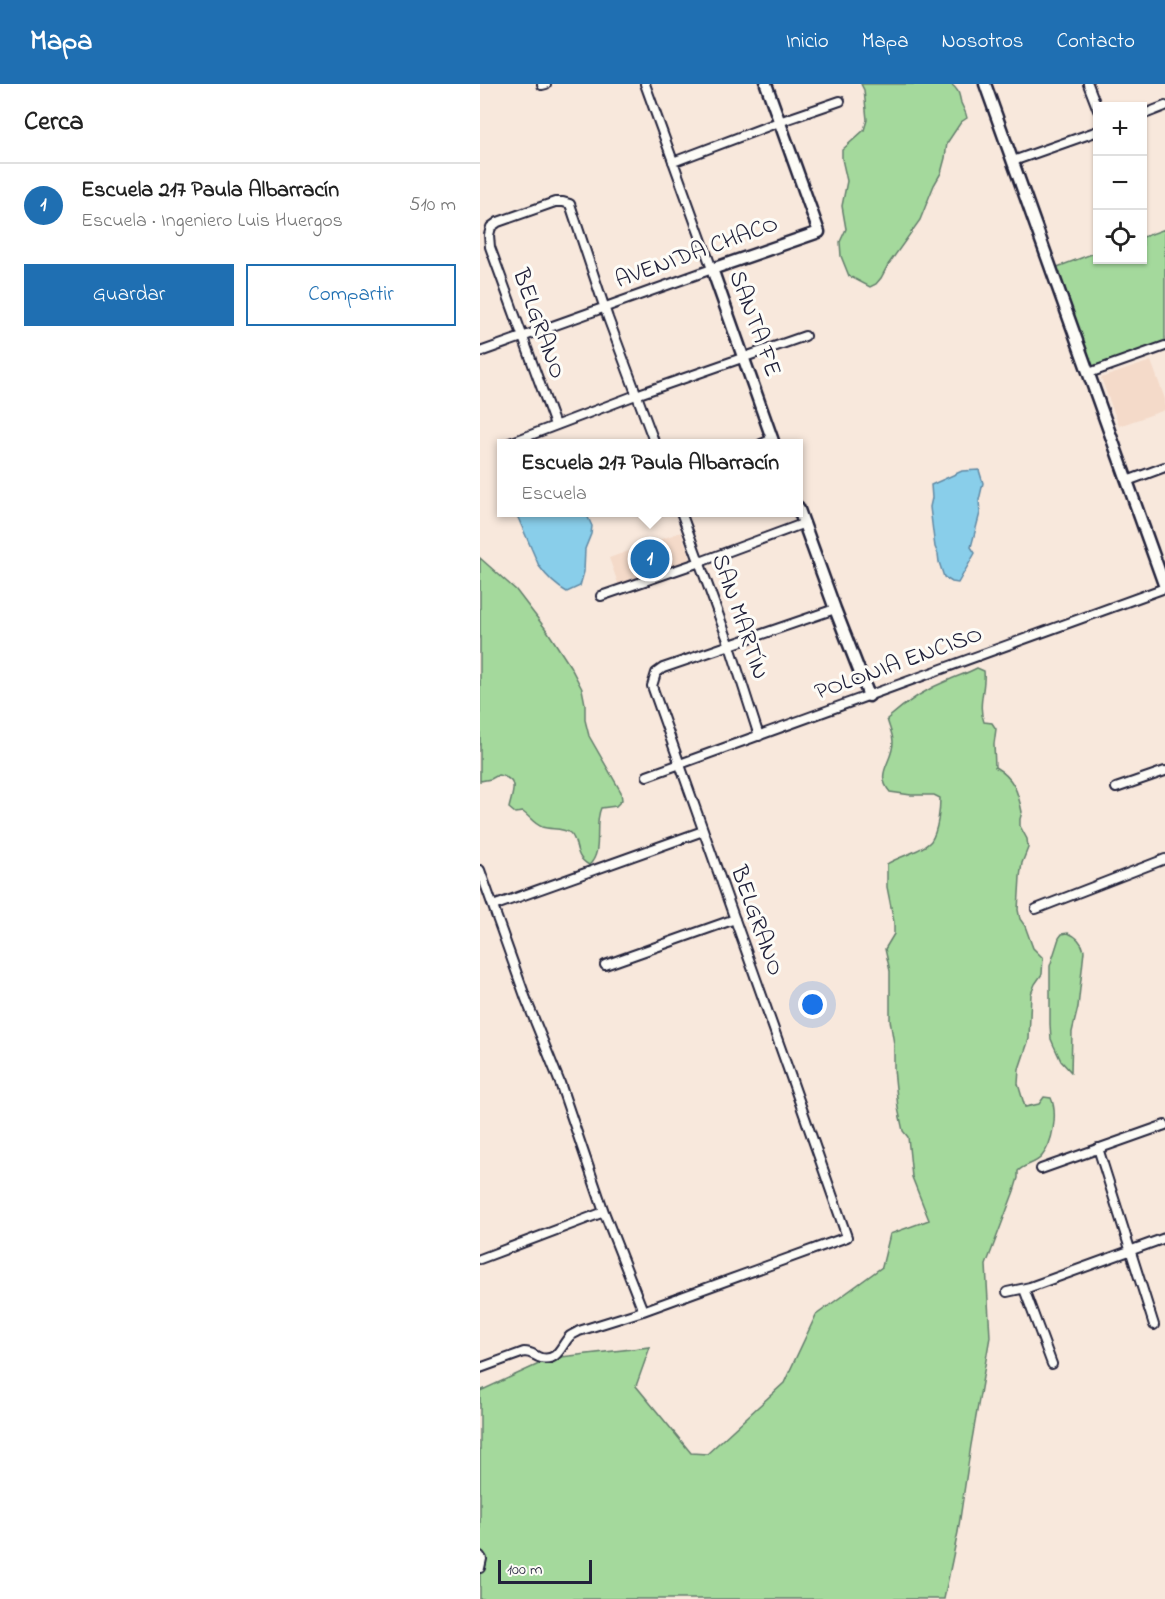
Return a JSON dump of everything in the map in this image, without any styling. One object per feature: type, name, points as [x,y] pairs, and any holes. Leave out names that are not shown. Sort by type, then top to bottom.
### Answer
[{"type":"main road","points":[[766,84],[779,122]]},
{"type":"main road","points":[[985,84],[1165,587]]},
{"type":"main road","name":"AVENIDA CHACO","points":[[712,269],[819,231],[779,122]]},
{"type":"main road","name":"SANTA FE","points":[[712,269],[772,439]]},
{"type":"main road","points":[[802,517],[869,696]]},
{"type":"street","name":"SANTA FE","points":[[645,84],[712,269]]},
{"type":"street","points":[[1088,84],[1095,102]]},
{"type":"street","points":[[673,162],[840,101]]},
{"type":"street","points":[[1147,113],[1165,106]]},
{"type":"street","points":[[1013,161],[1093,133]]},
{"type":"street","name":"BELGRANO","points":[[555,425],[490,247],[491,227],[498,222],[555,202],[570,204],[605,308]]},
{"type":"street","name":"AVENIDA CHACO","points":[[480,352],[712,269]]},
{"type":"street","points":[[605,308],[653,439]]},
{"type":"street","points":[[520,439],[636,395],[805,336]]},
{"type":"street","points":[[1089,373],[1165,346]]},
{"type":"street","points":[[1127,481],[1165,467]]},
{"type":"street","name":"SAN MARTÍN","points":[[683,517],[730,646],[759,736]]},
{"type":"street","points":[[601,596],[805,523]]},
{"type":"street","name":"POLONIA ENCISO","points":[[647,776],[1165,587]]},
{"type":"street","points":[[730,646],[835,609]]},
{"type":"street","name":"BELGRANO","points":[[643,1311],[847,1237],[652,686],[656,673],[663,668],[730,646]]},
{"type":"street","points":[[1116,788],[1165,771]]},
{"type":"street","points":[[493,906],[703,831]]},
{"type":"street","points":[[1036,909],[1165,859]]},
{"type":"street","points":[[480,870],[526,999],[560,1083],[604,1212],[643,1311],[579,1331],[570,1336],[559,1353],[552,1358],[541,1358],[531,1352],[524,1352],[480,1368]]},
{"type":"street","points":[[605,965],[735,918]]},
{"type":"street","points":[[1041,1169],[1165,1125]]},
{"type":"street","points":[[1098,1148],[1154,1325]]},
{"type":"street","points":[[480,1259],[604,1212]]},
{"type":"street","points":[[1007,1292],[1024,1289],[1165,1238]]},
{"type":"street","points":[[1024,1289],[1052,1364]]},
{"type":"street","points":[[480,1556],[482,1559],[480,1568]]},
{"type":"shaded area","points":[[1151,361],[1165,399],[1165,410],[1119,426],[1101,378]]},
{"type":"shaded area","points":[[681,532],[691,560],[619,586],[609,558]]},
{"type":"green space","points":[[861,84],[951,84],[958,92],[967,118],[961,122],[947,143],[941,173],[920,220],[881,278],[870,287],[849,276],[841,256],[840,242],[846,229],[842,206],[847,181],[842,150],[864,130],[867,120],[864,90]]},
{"type":"green space","points":[[1165,229],[1165,346],[1089,373],[1052,269],[1093,254],[1093,264],[1147,264],[1147,236]]},
{"type":"green space","points":[[480,558],[516,590],[570,666],[582,689],[589,736],[621,792],[622,800],[616,806],[601,808],[596,853],[589,865],[580,857],[575,840],[570,833],[542,827],[523,812],[515,813],[509,808],[513,792],[510,780],[498,775],[480,781]]},
{"type":"green space","points":[[977,668],[984,671],[982,716],[984,722],[992,723],[996,729],[995,767],[1007,776],[1017,792],[1022,812],[1020,826],[1027,839],[1028,848],[1020,877],[1018,910],[1020,919],[1033,948],[1043,958],[1042,974],[1031,994],[1029,1039],[1019,1069],[1018,1084],[1025,1107],[1039,1104],[1044,1097],[1051,1098],[1054,1120],[1052,1136],[1042,1156],[1018,1171],[1014,1191],[986,1265],[990,1337],[958,1532],[944,1599],[480,1599],[480,1391],[552,1358],[650,1347],[636,1386],[691,1453],[707,1454],[784,1383],[816,1315],[882,1267],[890,1234],[929,1220],[912,1177],[908,1137],[903,1131],[898,1108],[894,1044],[890,1020],[890,971],[885,949],[894,934],[887,887],[887,864],[922,848],[931,841],[937,826],[940,798],[934,795],[890,792],[884,779],[893,742],[887,719],[925,691]]},
{"type":"green space","points":[[1068,933],[1078,940],[1084,951],[1078,1007],[1072,1032],[1071,1072],[1061,1061],[1054,1046],[1050,1024],[1050,966],[1059,938],[1062,934]]},
{"type":"water","points":[[979,470],[983,483],[979,500],[980,513],[971,547],[975,553],[958,583],[952,582],[944,577],[935,547],[930,507],[931,485],[962,471]]},
{"type":"water","points":[[518,517],[588,517],[592,526],[585,549],[584,572],[580,586],[567,592],[555,584],[539,566]]},
{"type":"place","name":"Escuela 217 Paula Albarracín","points":[[650,559]]}]
